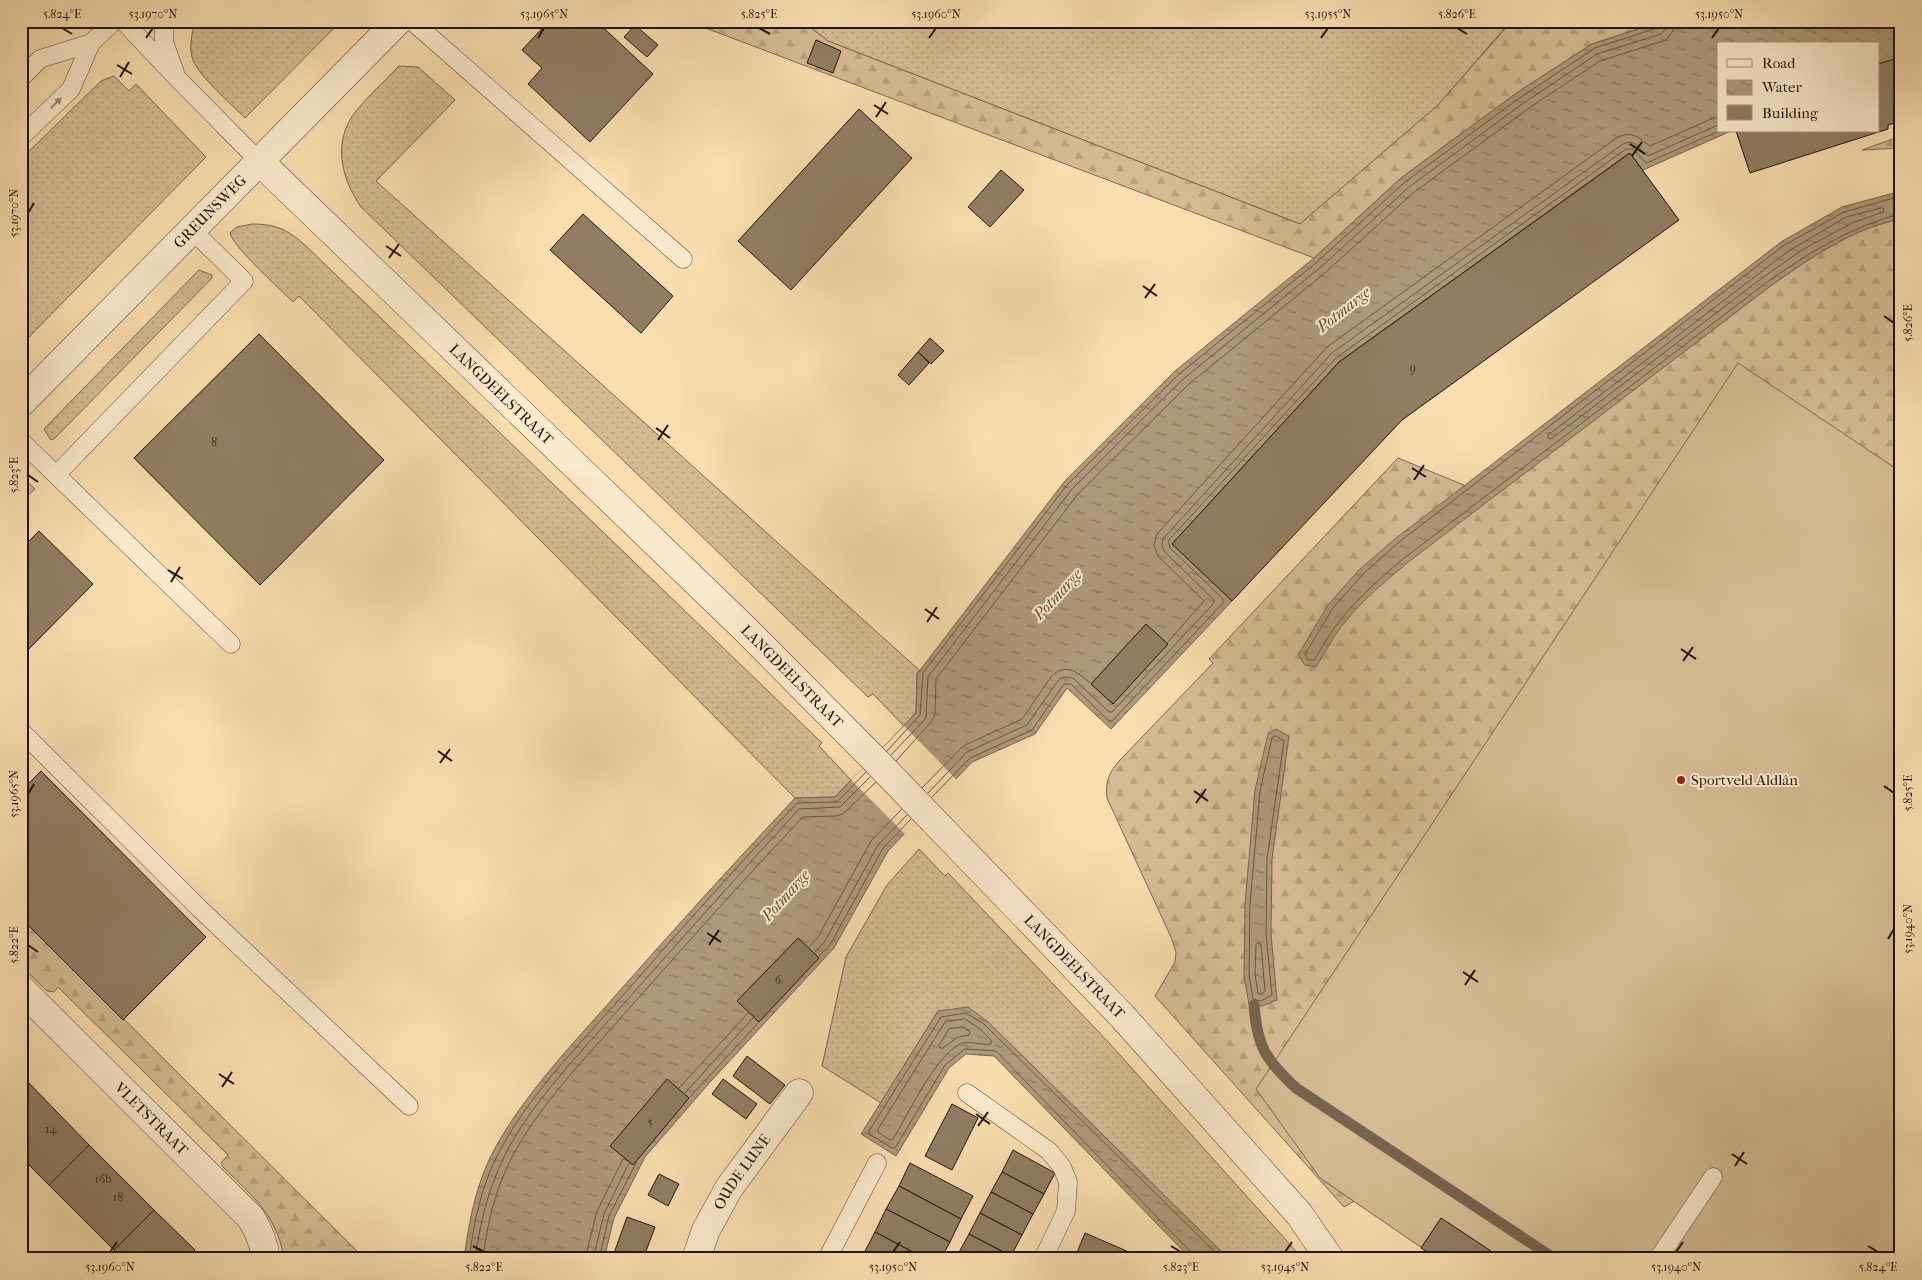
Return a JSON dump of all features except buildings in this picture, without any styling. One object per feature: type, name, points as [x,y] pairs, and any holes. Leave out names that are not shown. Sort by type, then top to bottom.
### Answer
[{"type":"street","name":"GREUNSWEG","points":[[21,403],[398,21]]},
{"type":"street","name":"LANGDEELSTRAAT","points":[[260,162],[744,628],[873,758],[1122,1016],[1299,1214],[1330,1259]]},
{"type":"street","name":"VLETSTRAAT","points":[[21,989],[251,1218],[259,1232],[266,1259]]},
{"type":"street","name":"OUDE LUNE","points":[[696,1259],[706,1230],[729,1188],[799,1093]]},
{"type":"street","name":"LANGDEELSTRAAT","points":[[1299,1214],[1352,1259]]},
{"type":"lane","points":[[21,137],[70,89],[92,43],[114,21]]},
{"type":"lane","points":[[123,21],[178,80],[260,162]]},
{"type":"lane","points":[[164,21],[164,42],[178,80]]},
{"type":"lane","points":[[412,21],[683,259]]},
{"type":"lane","points":[[21,78],[40,60],[92,43]]},
{"type":"lane","points":[[56,475],[244,281],[192,230]]},
{"type":"lane","points":[[21,441],[231,644]]},
{"type":"lane","points":[[21,731],[200,909],[409,1106]]},
{"type":"lane","points":[[967,1093],[1048,1151],[1062,1167],[1068,1182],[1066,1210],[1042,1259]]},
{"type":"lane","points":[[827,1259],[877,1163]]},
{"type":"lane","points":[[1658,1259],[1713,1177]]},
{"type":"green space","points":[[194,21],[341,21],[245,118],[216,90],[196,67],[191,51]]},
{"type":"green space","points":[[687,21],[802,21],[828,41],[1300,224],[1438,105],[1512,21],[1663,21],[1592,44],[1518,92],[1401,178],[1314,258]]},
{"type":"green space","points":[[802,21],[1483,21],[1504,29],[1438,105],[1300,224],[828,41]]},
{"type":"green space","points":[[399,66],[418,67],[455,100],[376,181],[919,670],[917,674],[916,712],[904,726],[873,694],[868,697],[361,207],[348,184],[344,172],[342,147],[344,135],[356,111]]},
{"type":"green space","points":[[114,76],[129,91],[136,84],[206,157],[21,345],[21,159],[101,81]]},
{"type":"green space","points":[[1901,136],[1901,148],[1862,150]]},
{"type":"green space","points":[[1901,219],[1901,486],[1387,1182],[1344,1207],[1155,996],[1175,962],[1176,952],[1171,937],[1107,798],[1107,782],[1113,769],[1213,663],[1209,659],[1398,458],[1493,497],[1769,287],[1848,237],[1865,229]]},
{"type":"green space","points":[[252,224],[268,225],[282,229],[306,246],[822,743],[819,746],[851,780],[835,797],[795,798],[299,296],[293,302],[248,258],[230,233],[237,227]]},
{"type":"green space","points":[[199,270],[212,275],[212,278],[51,440],[44,429]]},
{"type":"green space","name":"Sportveld Aldlân","points":[[1738,363],[1901,472],[1901,1259],[1524,1259],[1519,1256],[1517,1259],[1438,1259],[1320,1178],[1256,1089]]},
{"type":"green space","points":[[21,476],[35,489],[21,502]]},
{"type":"green space","points":[[919,849],[945,876],[948,873],[1110,1044],[1303,1259],[1229,1259],[987,1021],[938,1011],[881,1103],[822,1066],[846,957],[887,885]]},
{"type":"green space","points":[[21,917],[365,1259],[284,1259],[276,1230],[262,1207],[223,1167],[221,1163],[228,1155],[58,987],[54,992],[47,991],[21,966]]},
{"type":"water","name":"Potmarge","points":[[1663,21],[1901,21],[1901,57],[1880,63],[1880,42],[1717,42],[1717,132],[1729,132],[1643,170],[1629,153],[1339,362],[1173,543],[1232,601],[1111,729],[1067,688],[1035,734],[972,762],[888,851],[834,948],[711,1081],[645,1157],[614,1218],[604,1259],[464,1259],[474,1203],[482,1176],[506,1129],[535,1089],[659,946],[795,798],[835,797],[916,713],[917,674],[1064,482],[1175,371],[1314,258],[1401,178],[1518,92],[1592,44]]},
{"type":"water","points":[[1901,191],[1901,219],[1865,229],[1848,237],[1815,256],[1769,287],[1407,563],[1351,614],[1316,667],[1305,665],[1298,655],[1328,605],[1359,570],[1395,539],[1781,242],[1842,207]]},
{"type":"water","points":[[1276,729],[1289,736],[1272,859],[1271,934],[1277,1000],[1262,1006],[1249,1004],[1244,976],[1245,904],[1255,790],[1268,734]]},
{"type":"water","points":[[968,1007],[987,1021],[1229,1259],[1191,1259],[994,1056],[966,1054],[949,1068],[896,1156],[861,1134],[938,1011]]},
{"type":"pier","points":[[904,726],[958,781],[906,835],[851,780]]},
{"type":"waterway","points":[[1254,1005],[1258,1032],[1265,1052],[1270,1061],[1296,1088],[1555,1259]]},
{"type":"place","name":"Sportveld Aldlân","points":[[1681,780]]}]
